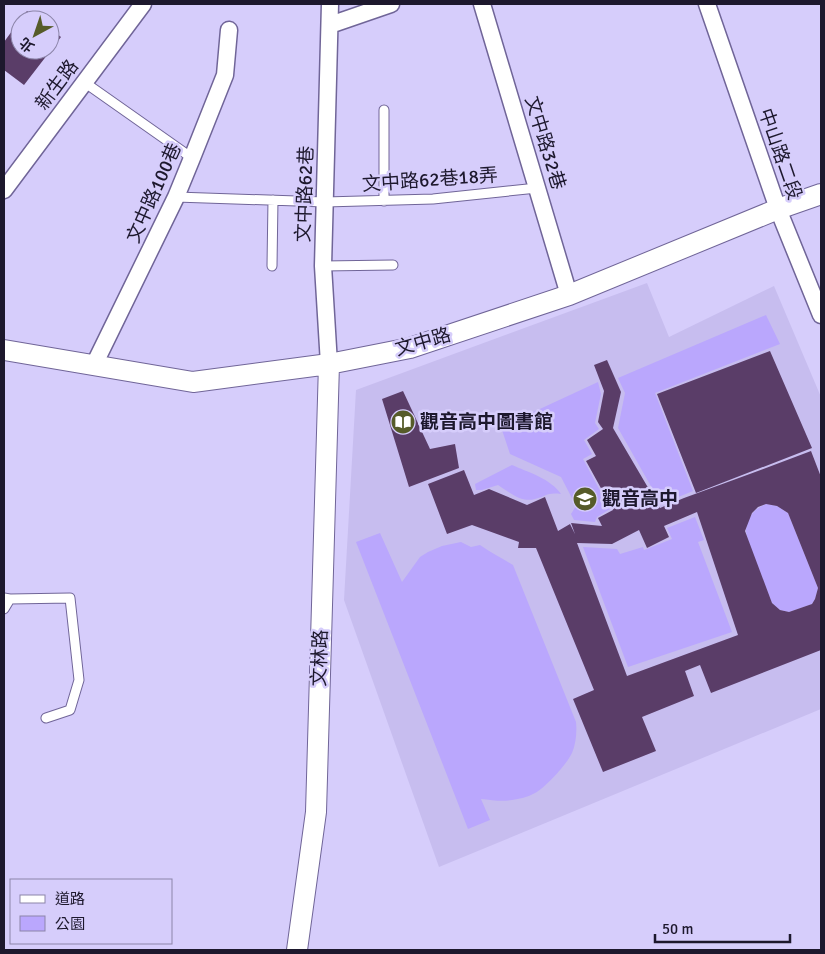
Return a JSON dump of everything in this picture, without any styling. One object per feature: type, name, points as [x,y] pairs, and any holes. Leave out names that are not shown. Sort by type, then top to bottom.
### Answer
[{"type":"street","name":"新生路","points":[[4,190],[142,4]]},
{"type":"street","name":"文中路62巷","points":[[329,364],[323,266],[330,4]]},
{"type":"street","points":[[330,25],[391,4]]},
{"type":"street","name":"文中路32巷","points":[[482,4],[569,295]]},
{"type":"street","name":"中山路二段","points":[[707,4],[778,208],[821,315]]},
{"type":"street","name":"文中路100巷","points":[[94,365],[176,197],[192,158],[225,75],[229,30]]},
{"type":"street","name":"文中路","points":[[4,350],[194,382],[329,364],[410,348],[569,295],[778,208],[821,194]]},
{"type":"street","name":"文林路","points":[[298,950],[316,812],[329,364]]},
{"type":"lane","points":[[84,82],[192,158]]},
{"type":"lane","points":[[384,110],[384,200]]},
{"type":"lane","name":"文中路62巷18弄","points":[[176,197],[325,202],[433,199],[537,188]]},
{"type":"lane","points":[[272,266],[273,200]]},
{"type":"lane","points":[[323,266],[393,265]]},
{"type":"lane","points":[[4,609],[7,598],[70,598],[79,680],[70,710],[46,718]]},
{"type":"shaded area","name":"觀音高中","points":[[647,283],[669,337],[774,286],[821,397],[821,709],[439,867],[344,600],[356,390]]},
{"type":"green space","points":[[766,315],[780,344],[655,393],[693,491],[661,504],[618,428],[625,393],[618,378]]},
{"type":"green space","points":[[598,382],[601,394],[595,423],[599,429],[584,440],[592,454],[583,459],[610,509],[597,517],[595,522],[574,520],[571,514],[576,506],[561,477],[510,454],[501,427]]},
{"type":"green space","points":[[512,465],[545,480],[561,494],[550,494],[530,500],[515,496],[498,485],[476,490],[475,484]]},
{"type":"green space","points":[[766,504],[777,506],[788,513],[818,588],[812,604],[789,612],[780,610],[772,603],[747,535],[746,530],[750,517],[758,508]]},
{"type":"green space","points":[[695,517],[704,540],[698,542],[732,632],[628,667],[583,547],[617,549],[620,554],[643,547],[644,550],[672,539],[667,528]]},
{"type":"green space","points":[[380,533],[402,582],[420,557],[442,546],[461,542],[471,547],[480,545],[513,565],[576,722],[576,738],[572,753],[550,781],[535,793],[524,798],[504,801],[481,799],[490,820],[468,829],[356,542]]},
{"type":"building","points":[[10,34],[10,60],[43,60],[24,85],[4,70],[4,42]]},
{"type":"building","points":[[770,351],[812,448],[696,493],[657,394]]},
{"type":"building","points":[[607,360],[621,392],[613,428],[660,508],[811,451],[821,477],[821,650],[711,693],[700,665],[685,671],[694,696],[642,717],[656,751],[603,772],[573,699],[594,690],[536,548],[518,548],[519,542],[472,525],[447,534],[428,484],[464,470],[474,495],[489,489],[527,505],[545,497],[558,531],[570,524],[575,534],[571,523],[602,526],[598,518],[613,510],[586,461],[596,456],[587,440],[603,429],[598,422],[604,391],[594,365]],"holes":[[[766,504],[777,506],[788,513],[818,588],[812,604],[789,612],[780,610],[772,603],[745,531],[752,513],[758,507]],[[697,512],[738,635],[627,676],[577,543],[612,544],[639,530],[647,548],[669,537],[664,526]]]},
{"type":"building","name":"觀音高中圖書館","points":[[403,391],[430,449],[455,444],[459,468],[409,487],[382,399]]},
{"type":"place","name":"觀音高中圖書館","points":[[403,422]]},
{"type":"place","name":"觀音高中","points":[[585,499]]}]
